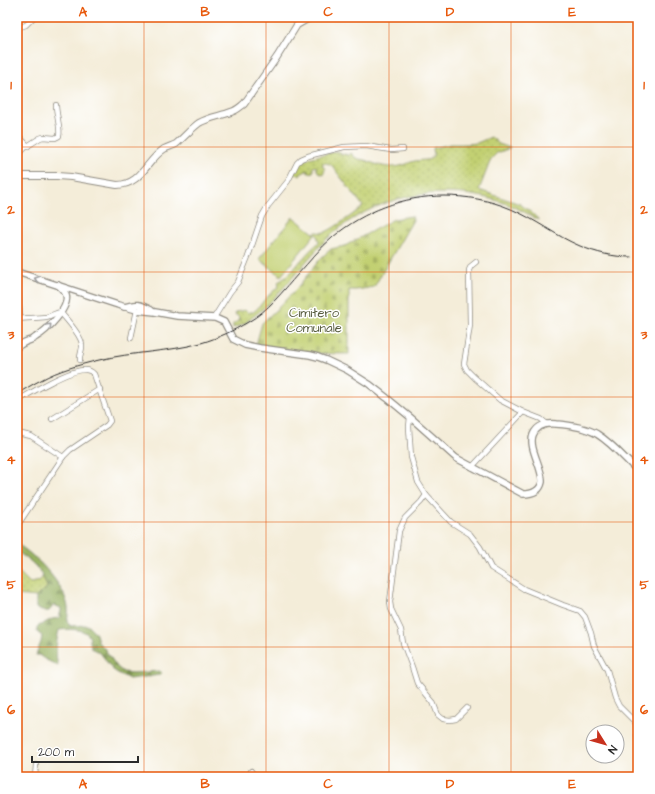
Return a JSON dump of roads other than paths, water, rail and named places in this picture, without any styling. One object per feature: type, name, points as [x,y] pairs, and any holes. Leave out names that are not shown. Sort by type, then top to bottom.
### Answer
[{"type":"main road","points":[[17,176],[57,176],[117,185],[128,183],[139,177],[151,160],[164,149],[174,144],[198,124],[210,118],[238,109],[249,97],[297,25],[311,17]]},
{"type":"street","points":[[17,28],[26,25],[34,17]]},
{"type":"street","points":[[17,156],[40,138],[55,138],[59,136],[60,131],[56,105]]},
{"type":"street","points":[[17,134],[28,146]]},
{"type":"street","points":[[215,318],[230,292],[238,282],[262,216],[288,181],[297,163],[301,159],[344,147],[366,146],[391,150],[403,149]]},
{"type":"street","points":[[476,262],[470,266],[469,270],[470,325],[464,364],[467,370],[500,400],[523,412],[541,419],[547,424]]},
{"type":"street","points":[[17,272],[124,307],[177,316],[215,318],[224,322],[233,339],[245,345],[318,357],[347,370],[369,384],[410,417],[456,458],[472,468],[523,494],[530,494],[537,491],[542,482],[532,441],[532,436],[536,429],[541,425],[572,426],[597,434],[613,447],[638,472]]},
{"type":"street","points":[[17,347],[37,337],[61,313],[66,302],[66,296],[58,285]]},
{"type":"street","points":[[17,290],[19,319],[52,315],[57,312],[61,313],[80,339],[82,346],[79,357],[80,360]]},
{"type":"street","points":[[66,296],[74,290]]},
{"type":"street","points":[[124,307],[131,304],[139,304],[155,312]]},
{"type":"street","points":[[131,338],[137,310]]},
{"type":"street","points":[[17,342],[28,341]]},
{"type":"street","points":[[17,400],[51,381],[85,369],[94,374],[110,422],[107,426],[70,450],[63,457],[17,526]]},
{"type":"street","points":[[52,419],[100,389]]},
{"type":"street","points":[[472,468],[523,412]]},
{"type":"street","points":[[410,417],[411,456],[418,482],[426,495],[451,522],[470,534],[480,547],[491,568],[524,589],[563,606],[580,611],[585,617],[594,646],[607,670],[614,696],[619,706],[636,723],[638,741]]},
{"type":"street","points":[[17,433],[32,436],[63,457]]},
{"type":"street","points":[[426,495],[405,518],[399,531],[390,602],[391,609],[401,630],[417,683],[433,702],[438,715],[443,719],[456,719],[467,708]]},
{"type":"street","points":[[35,777],[36,765]]},
{"type":"street","points":[[251,771],[255,777]]},
{"type":"railway","points":[[17,394],[48,376],[77,366],[112,357],[189,346],[219,337],[231,331],[255,317],[269,306],[310,260],[333,237],[345,228],[371,213],[399,202],[429,197],[452,196],[478,199],[495,203],[520,213],[571,242],[586,248],[599,253],[631,257]]},
{"type":"park label","name":"Cimitero Comunale","points":[[314,320]]}]
